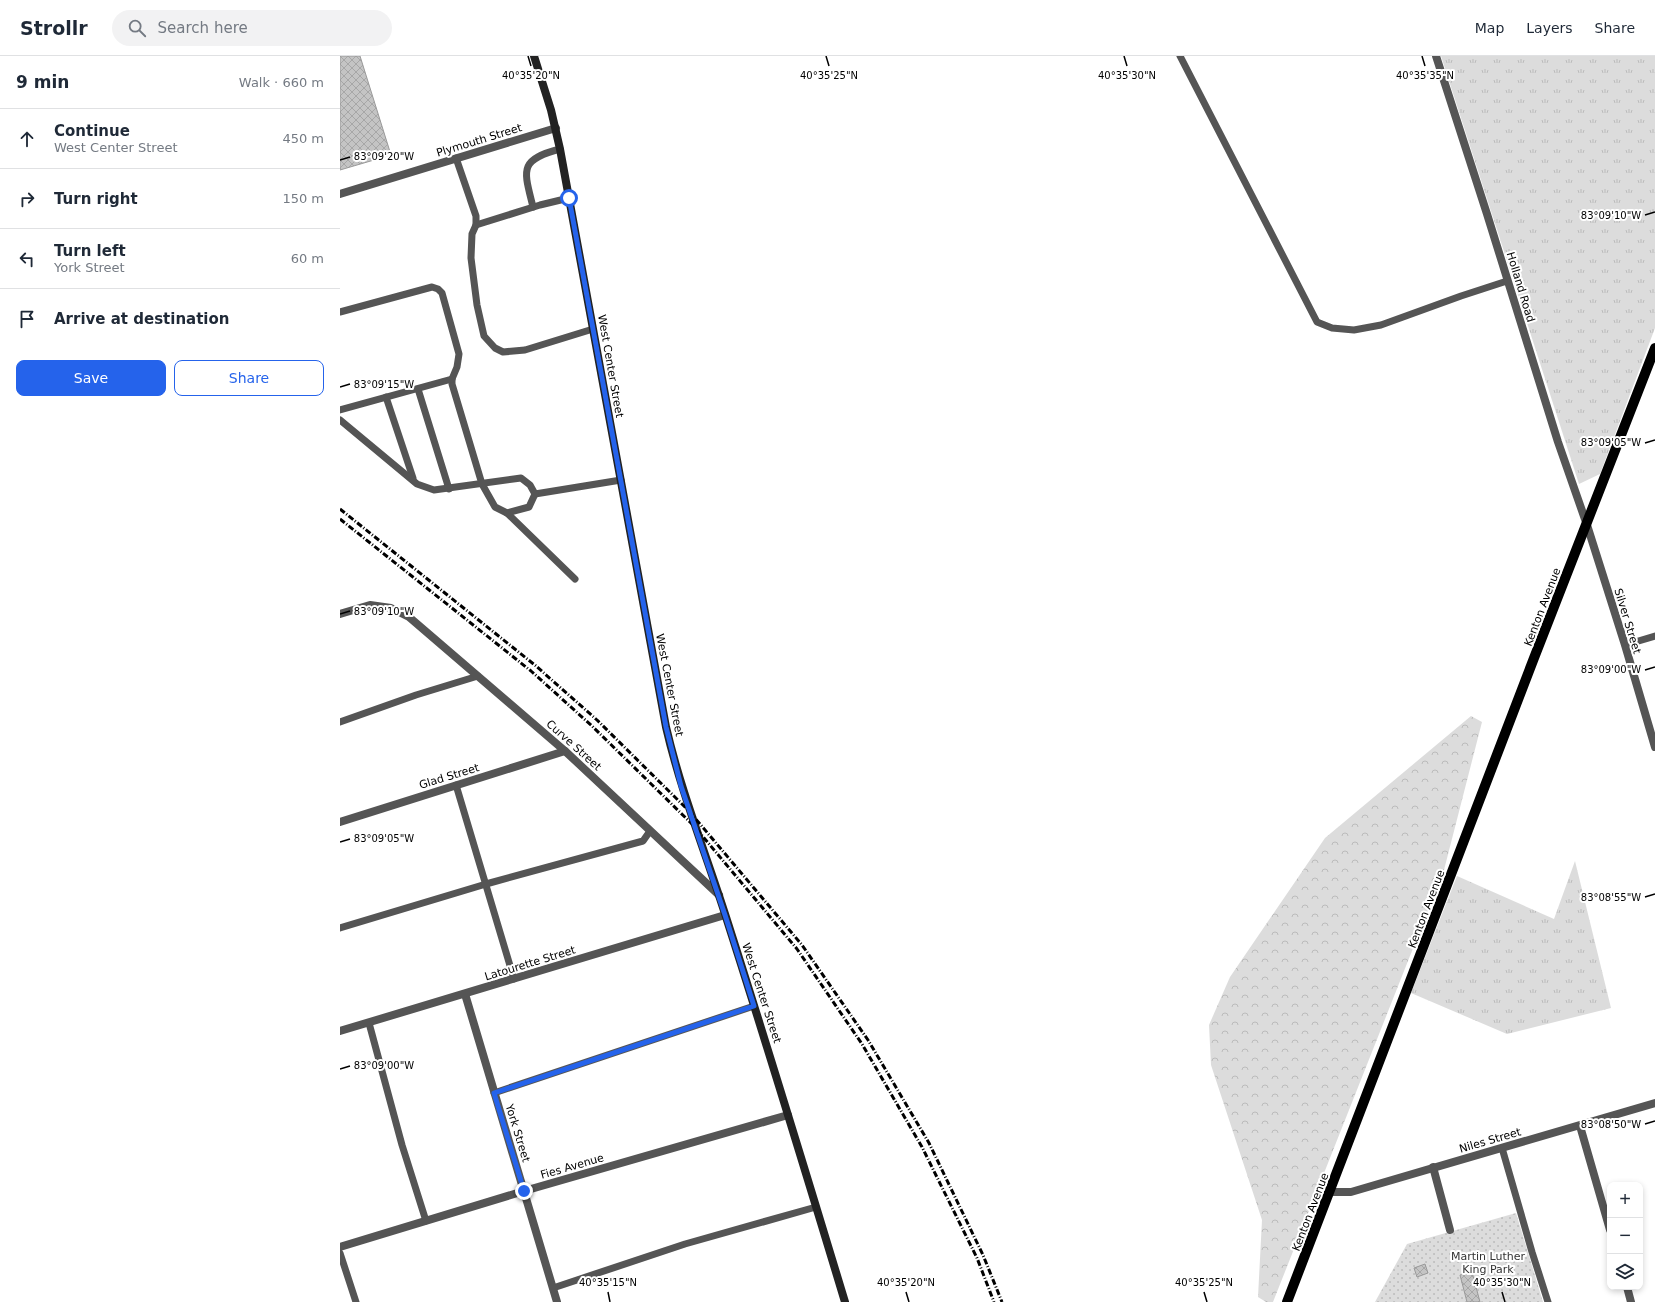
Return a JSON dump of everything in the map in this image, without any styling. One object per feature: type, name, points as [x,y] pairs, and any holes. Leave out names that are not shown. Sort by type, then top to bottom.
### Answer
[{"type":"main road","name":"West Center Street","points":[[534,56],[556,128],[666,727],[674,763],[719,895],[845,1302]]},
{"type":"main road","name":"Kenton Avenue","points":[[1287,1302],[1331,1192],[1532,665],[1655,348]]},
{"type":"street","name":"Holland Road","points":[[1436,56],[1558,442],[1586,525]]},
{"type":"street","name":"Plymouth Street","points":[[340,194],[556,128]]},
{"type":"street","name":"Silver Street","points":[[1586,525],[1625,645],[1655,747]]},
{"type":"street","name":"Curve Street","points":[[340,614],[370,605],[391,608],[409,617],[565,751],[719,895]]},
{"type":"street","name":"Glad Street","points":[[340,822],[565,751]]},
{"type":"street","name":"Latourette Street","points":[[341,1029],[369,1023],[725,915]]},
{"type":"street","name":"York Street","points":[[465,994],[557,1302]]},
{"type":"street","name":"Niles Street","points":[[1331,1192],[1351,1192],[1655,1103]]},
{"type":"street","name":"Fies Avenue","points":[[340,1247],[524,1191],[788,1115]]},
{"type":"street","points":[[1580,1126],[1607,1220]]},
{"type":"street","points":[[1433,1167],[1450,1230]]},
{"type":"street","points":[[1628,1290],[1631,1302]]},
{"type":"lane","points":[[1180,56],[1317,322],[1332,328],[1354,330],[1381,325],[1507,281]]},
{"type":"lane","points":[[533,207],[526,174],[529,164],[534,158],[542,153],[560,149]]},
{"type":"lane","points":[[456,158],[474,210],[476,225],[472,234],[471,258],[477,305],[484,336],[495,348],[503,352],[525,350],[593,329]]},
{"type":"lane","points":[[476,225],[533,207],[569,198]]},
{"type":"lane","points":[[340,312],[432,286],[438,288],[442,293],[459,354],[452,379],[454,391],[482,484],[495,507],[507,513],[575,579]]},
{"type":"lane","points":[[340,410],[452,379]]},
{"type":"lane","points":[[418,388],[449,489]]},
{"type":"lane","points":[[386,397],[413,480]]},
{"type":"lane","points":[[340,420],[417,484],[434,490],[521,478],[530,485],[535,494]]},
{"type":"lane","points":[[535,494],[621,480]]},
{"type":"lane","points":[[507,513],[529,507],[535,494]]},
{"type":"lane","points":[[1625,645],[1655,636]]},
{"type":"lane","points":[[340,722],[416,695],[478,676]]},
{"type":"lane","points":[[456,786],[514,979]]},
{"type":"lane","points":[[340,928],[486,884],[643,841],[650,831]]},
{"type":"lane","points":[[494,1093],[754,1006]]},
{"type":"lane","points":[[369,1023],[402,1145],[426,1221]]},
{"type":"lane","points":[[1502,1148],[1548,1302]]},
{"type":"lane","points":[[553,1288],[685,1244],[816,1207]]},
{"type":"lane","points":[[340,1253],[356,1302]]},
{"type":"green space","points":[[1441,56],[1655,56],[1655,328],[1600,474],[1579,484]]},
{"type":"green space","points":[[1471,716],[1482,722],[1444,870],[1273,1302],[1266,1302],[1258,1297],[1262,1220],[1211,1065],[1209,1025],[1230,977],[1325,838]]},
{"type":"green space","points":[[1575,861],[1611,1008],[1507,1034],[1411,993],[1457,876],[1554,919]]},
{"type":"green space","name":"Martin Luther King Park","points":[[1516,1213],[1543,1302],[1375,1302],[1407,1244]]},
{"type":"building","points":[[340,56],[360,56],[391,155],[340,170]]},
{"type":"building","points":[[1425,1264],[1428,1273],[1417,1277],[1414,1268]]},
{"type":"building","points":[[1472,1272],[1480,1302],[1467,1302],[1460,1275]]},
{"type":"railway","points":[[340,509],[536,666],[597,720],[689,811],[802,945],[868,1040],[929,1143],[983,1255],[1002,1302]]},
{"type":"railway","points":[[340,519],[531,671],[592,726],[694,826],[797,949],[862,1044],[922,1147],[977,1258],[994,1302]]},
{"type":"route","points":[[524,1191],[494,1093],[664,1038],[754,1006],[674,763],[666,727],[569,198]]}]
